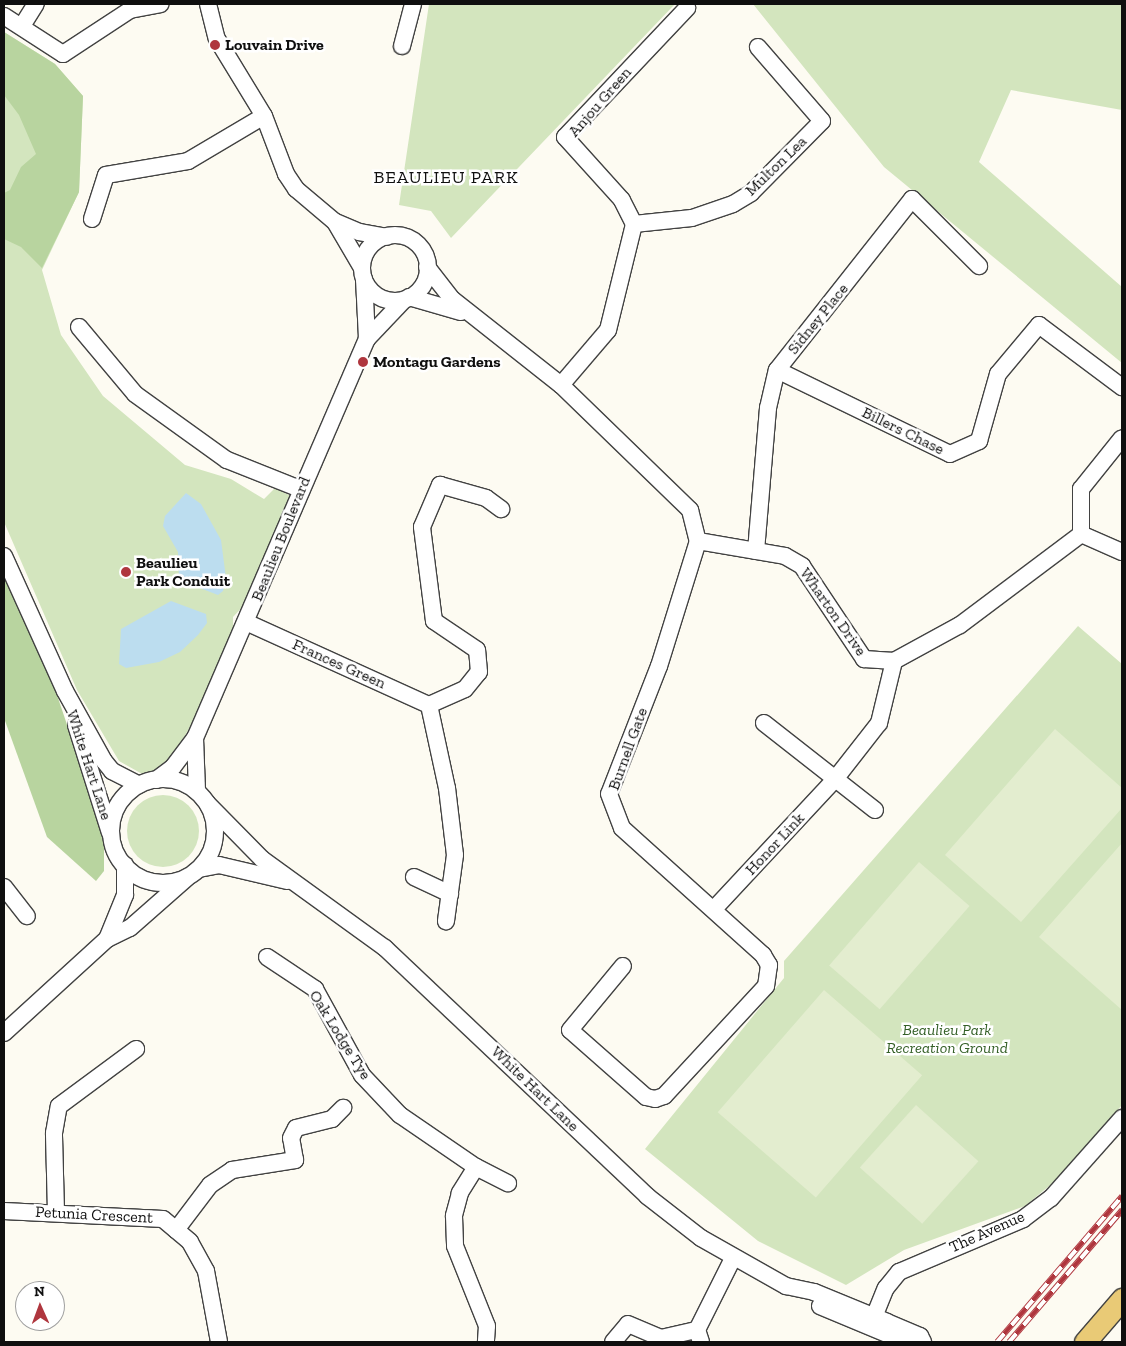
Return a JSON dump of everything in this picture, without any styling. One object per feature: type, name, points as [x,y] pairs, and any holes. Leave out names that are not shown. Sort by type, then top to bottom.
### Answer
[{"type":"main road","points":[[1085,1342],[1122,1299]]},
{"type":"street","points":[[22,26],[36,4]]},
{"type":"street","points":[[4,16],[63,54],[130,10],[160,4]]},
{"type":"street","points":[[208,4],[217,40],[264,116],[286,174],[296,189],[335,222],[358,232],[387,237],[398,236],[415,243],[427,266],[452,299],[561,385],[690,510],[698,541]]},
{"type":"street","points":[[402,46],[412,4]]},
{"type":"street","name":"Anjou Green","points":[[634,224],[622,200],[565,137],[687,8]]},
{"type":"street","name":"Multon Lea","points":[[634,224],[692,218],[734,204],[752,192],[822,121],[758,47]]},
{"type":"street","points":[[92,219],[106,175],[188,162],[264,116]]},
{"type":"street","name":"Sidney Place","points":[[756,551],[768,408],[777,370],[912,199],[979,266]]},
{"type":"street","points":[[335,222],[378,296],[407,298],[448,306],[474,318]]},
{"type":"street","points":[[561,385],[608,330],[634,224]]},
{"type":"street","points":[[363,273],[368,249],[387,237]]},
{"type":"street","points":[[407,298],[422,286],[427,266]]},
{"type":"street","name":"Beaulieu Boulevard","points":[[363,273],[367,339]]},
{"type":"street","name":"Beaulieu Boulevard","points":[[156,780],[173,768],[195,738],[248,623],[300,489],[367,339],[407,298]]},
{"type":"street","name":"Billers Chase","points":[[777,370],[950,454],[979,441],[998,374],[1039,325],[1122,387]]},
{"type":"street","points":[[79,326],[135,394],[227,460],[300,489]]},
{"type":"street","points":[[1081,534],[1081,489],[1122,438]]},
{"type":"street","points":[[446,921],[450,894],[453,837],[447,788],[429,705],[465,689],[478,672],[477,650],[434,621],[422,527],[440,485],[486,498],[501,509]]},
{"type":"street","points":[[1081,534],[1122,552]]},
{"type":"street","points":[[894,662],[960,625],[1081,534]]},
{"type":"street","name":"Wharton Drive","points":[[698,541],[785,556],[808,572],[864,659],[894,662]]},
{"type":"street","name":"Burnell Gate","points":[[624,966],[570,1030],[646,1098],[655,1099],[664,1096],[766,986],[769,965],[763,955],[622,828],[609,794],[659,666],[698,541]]},
{"type":"street","name":"White Hart Lane","points":[[4,556],[65,691],[104,761],[112,771],[139,785]]},
{"type":"street","name":"Frances Green","points":[[248,623],[429,705]]},
{"type":"street","name":"Honor Link","points":[[714,909],[836,778],[880,723],[894,662]]},
{"type":"street","name":"White Hart Lane","points":[[65,691],[112,840]]},
{"type":"street","points":[[764,722],[875,810]]},
{"type":"street","name":"Beaulieu Boulevard","points":[[195,738],[202,797]]},
{"type":"street","points":[[4,1033],[107,939],[130,928],[193,872],[214,840],[214,822],[202,797],[179,781],[156,780],[139,785],[118,806],[112,840],[125,865],[137,875],[156,882],[193,872]]},
{"type":"street","name":"White Hart Lane","points":[[202,797],[262,858],[292,882],[385,948],[647,1196],[733,1258],[786,1286],[814,1292],[920,1336],[923,1342]]},
{"type":"street","points":[[107,939],[125,895],[125,865]]},
{"type":"street","name":"White Hart Lane","points":[[193,872],[219,865],[292,882]]},
{"type":"street","points":[[414,877],[450,894]]},
{"type":"street","points":[[4,886],[27,916]]},
{"type":"street","name":"Oak Lodge Tye","points":[[267,957],[315,988],[362,1075],[400,1115],[476,1167],[508,1183]]},
{"type":"street","points":[[56,1212],[54,1134],[59,1106],[136,1049]]},
{"type":"street","points":[[176,1230],[210,1185],[232,1170],[295,1160],[291,1138],[296,1128],[332,1119],[343,1108]]},
{"type":"street","name":"The Avenue","points":[[874,1317],[886,1288],[899,1272],[1022,1219],[1051,1198],[1122,1118]]},
{"type":"street","points":[[476,1167],[458,1201],[455,1246],[487,1326],[486,1342]]},
{"type":"street","name":"Petunia Crescent","points":[[4,1211],[56,1212],[162,1219],[190,1242],[206,1271],[219,1342]]},
{"type":"street","points":[[613,1342],[628,1324],[661,1338],[699,1336],[733,1258]]},
{"type":"street","name":"White Hart Lane","points":[[786,1286],[796,1296],[906,1342]]},
{"type":"green space","points":[[429,4],[675,4],[451,238],[431,211],[399,205]]},
{"type":"green space","points":[[753,4],[1122,4],[1122,110],[1011,90],[979,162],[1122,287],[1122,363],[884,167]]},
{"type":"green space","points":[[4,32],[55,64],[83,96],[79,192],[42,270],[61,335],[103,396],[185,465],[231,479],[264,499],[275,488],[291,496],[248,601],[233,617],[233,635],[213,685],[170,763],[144,775],[119,761],[77,690],[4,522]]},
{"type":"green space","points":[[4,32],[55,64],[83,96],[79,192],[42,268],[21,247],[4,239],[4,193],[10,190],[21,167],[36,154],[19,115],[4,95]]},
{"type":"green space","points":[[4,575],[55,689],[93,802],[104,844],[104,871],[96,881],[47,837],[4,718]]},
{"type":"green space","name":"Beaulieu Park Recreation Ground","points":[[1078,626],[1122,664],[1122,1105],[1055,1181],[1025,1206],[904,1250],[846,1285],[758,1241],[645,1149],[784,978],[784,961]]},
{"type":"green space","points":[[1055,729],[1122,788],[1122,808],[1021,922],[945,855]]},
{"type":"green space","points":[[170,795],[189,805],[197,817],[199,831],[197,845],[189,857],[177,865],[156,867],[137,857],[129,845],[127,824],[137,805],[149,797]]},
{"type":"green space","points":[[1122,843],[1122,1010],[1039,937]]},
{"type":"green space","points":[[919,862],[970,906],[880,1009],[829,965]]},
{"type":"green space","points":[[824,990],[922,1075],[816,1198],[718,1112]]},
{"type":"green space","points":[[916,1105],[978,1161],[922,1224],[860,1167]]},
{"type":"water","points":[[186,493],[201,504],[221,540],[226,578],[223,591],[218,595],[179,580],[178,552],[163,526],[165,516]]},
{"type":"water","points":[[171,601],[206,614],[207,623],[198,635],[180,652],[159,662],[126,668],[119,664],[121,629]]},
{"type":"railway","points":[[997,1342],[1122,1196]]},
{"type":"railway","points":[[1009,1342],[1122,1210]]},
{"type":"place","name":"Louvain Drive","points":[[215,45]]},
{"type":"place","name":"Montagu Gardens","points":[[363,362]]},
{"type":"place","name":"Beaulieu Park Conduit","points":[[126,572]]},
{"type":"district","name":"BEAULIEU PARK","points":[[446,177]]}]
